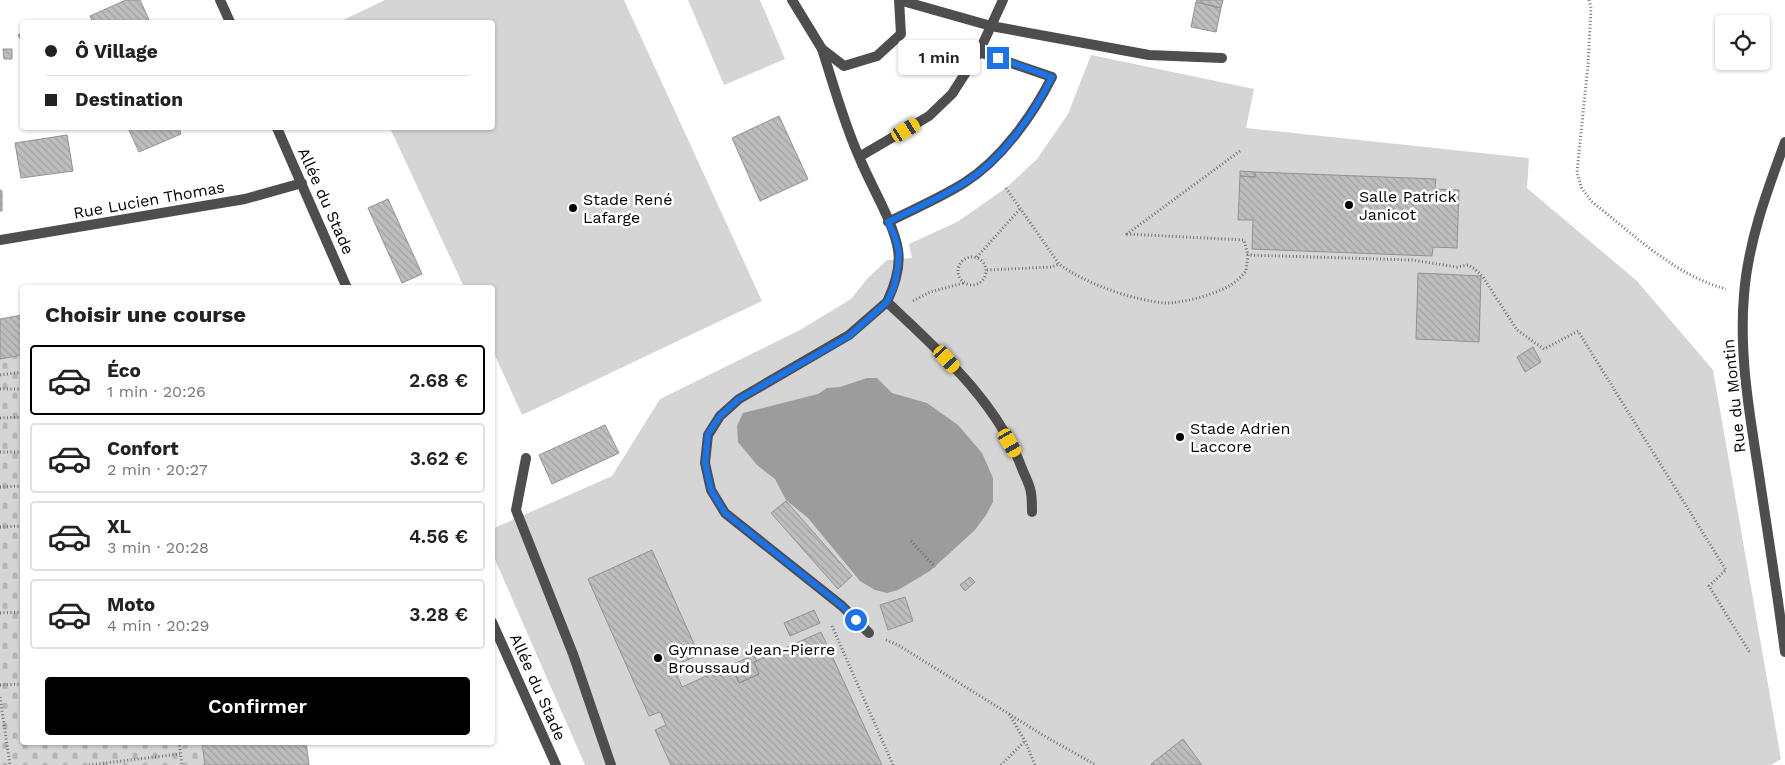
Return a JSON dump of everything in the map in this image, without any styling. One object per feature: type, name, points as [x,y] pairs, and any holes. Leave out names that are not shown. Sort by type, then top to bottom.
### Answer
[{"type":"street","points":[[220,0],[229,20]]},
{"type":"street","points":[[792,0],[822,50],[859,157],[895,237],[899,252],[898,267],[894,287],[887,302],[849,336],[739,399],[720,416],[708,434],[705,463],[711,490],[725,513],[842,606],[869,633]]},
{"type":"street","points":[[822,50],[844,66],[877,56],[901,34],[899,0],[914,2],[991,26],[1149,55],[1222,58]]},
{"type":"street","points":[[859,157],[929,116],[952,94],[980,52],[1003,0]]},
{"type":"street","points":[[888,222],[966,182],[989,163],[1019,132],[1052,77],[980,52]]},
{"type":"street","name":"Allée du Stade","points":[[278,130],[346,285]]},
{"type":"street","name":"Rue du Montin","points":[[1785,142],[1763,203],[1749,258],[1744,294],[1742,343],[1747,396],[1785,652]]},
{"type":"street","name":"Rue Lucien Thomas","points":[[0,240],[245,199],[302,183]]},
{"type":"street","points":[[887,302],[938,349],[981,398],[1018,457],[1031,491],[1032,512]]},
{"type":"street","points":[[526,458],[516,510],[573,654],[611,765]]},
{"type":"street","name":"Allée du Stade","points":[[495,629],[556,765]]},
{"type":"path","points":[[1589,0],[1588,65],[1577,172],[1581,187],[1591,201],[1675,267],[1710,285],[1744,294]]},
{"type":"path","points":[[1006,188],[1059,264],[1070,273],[1141,299],[1167,303],[1207,295],[1230,286],[1246,271],[1248,255],[1244,240],[1127,234],[1240,151]]},
{"type":"path","points":[[978,257],[1021,209]]},
{"type":"path","points":[[1248,255],[1412,260],[1457,267],[1468,265],[1476,269],[1483,277],[1517,330],[1544,349],[1578,331],[1726,570],[1709,586],[1750,653]]},
{"type":"path","points":[[969,257],[978,257],[984,262],[987,270],[986,278],[980,284],[971,286],[964,283],[958,277],[958,268],[962,261],[969,257]]},
{"type":"path","points":[[987,270],[1052,267],[1059,264]]},
{"type":"path","points":[[896,311],[930,292],[964,283]]},
{"type":"path","points":[[0,374],[20,372]]},
{"type":"path","points":[[0,390],[20,389]]},
{"type":"path","points":[[0,418],[20,417]]},
{"type":"path","points":[[0,452],[20,452]]},
{"type":"path","points":[[0,487],[20,486]]},
{"type":"path","points":[[0,527],[20,526]]},
{"type":"path","points":[[911,541],[934,566]]},
{"type":"path","points":[[0,613],[20,612]]},
{"type":"path","points":[[830,621],[893,765]]},
{"type":"path","points":[[869,633],[898,645],[1096,765]]},
{"type":"path","points":[[0,685],[20,684]]},
{"type":"path","points":[[0,697],[10,765]]},
{"type":"path","points":[[1009,714],[1025,741],[1035,765]]},
{"type":"path","points":[[1001,765],[1025,741]]},
{"type":"path","points":[[179,745],[182,765]]},
{"type":"path","points":[[89,765],[180,754]]},
{"type":"green space","name":"Stade René Lafarge","points":[[385,0],[624,0],[762,301],[522,415],[495,355],[495,285],[463,285],[391,130],[495,130],[495,20],[343,20]]},
{"type":"green space","points":[[688,0],[760,0],[785,59],[724,85]]},
{"type":"green space","name":"Stade Adrien Laccore","points":[[1091,55],[1254,89],[1246,128],[1529,158],[1527,188],[1637,281],[1713,370],[1781,759],[1771,765],[585,765],[495,560],[495,528],[612,476],[660,399],[800,330],[851,299],[867,279],[887,260],[912,258],[909,244],[957,222],[1006,188],[1037,159],[1068,114]]},
{"type":"green space","points":[[20,351],[20,745],[204,745],[208,765],[0,765],[0,354]]},
{"type":"shaded area","points":[[867,378],[877,378],[892,393],[927,403],[958,425],[982,453],[993,478],[993,502],[975,530],[930,571],[898,590],[887,593],[875,590],[860,581],[808,518],[786,500],[775,479],[757,465],[738,442],[737,426],[743,413],[818,394],[827,388],[840,387]]},
{"type":"building","points":[[126,0],[140,0],[149,20],[92,20],[90,16]]},
{"type":"building","points":[[1197,0],[1223,0],[1221,8],[1196,2]]},
{"type":"building","points":[[1196,2],[1221,8],[1216,32],[1191,27]]},
{"type":"building","points":[[3,49],[12,49],[12,59],[4,59]]},
{"type":"building","points":[[779,116],[808,179],[760,201],[732,138]]},
{"type":"building","points":[[129,130],[180,130],[181,134],[139,152]]},
{"type":"building","points":[[67,135],[73,171],[21,178],[15,143]]},
{"type":"building","points":[[1240,171],[1255,172],[1255,177],[1240,176]]},
{"type":"building","name":"Salle Patrick Janicot","points":[[1255,172],[1436,179],[1435,189],[1459,190],[1457,248],[1433,247],[1432,256],[1252,249],[1253,220],[1238,220],[1240,176],[1255,177]]},
{"type":"building","points":[[0,190],[2,191],[2,211],[0,211]]},
{"type":"building","points":[[388,199],[422,274],[402,283],[368,208]]},
{"type":"building","points":[[1418,273],[1481,276],[1479,342],[1416,339]]},
{"type":"building","points":[[20,315],[20,355],[0,359],[0,319]]},
{"type":"building","points":[[1533,347],[1541,362],[1525,372],[1517,357]]},
{"type":"building","points":[[605,425],[619,453],[552,484],[539,455]]},
{"type":"building","points":[[786,501],[852,576],[838,589],[771,513]]},
{"type":"building","name":"Gymnase Jean-Pierre Broussaud","points":[[652,550],[699,655],[673,666],[682,687],[731,665],[739,683],[759,674],[754,662],[821,632],[882,765],[671,765],[655,730],[666,725],[660,712],[649,716],[588,579]]},
{"type":"building","points":[[970,577],[975,582],[965,591],[960,585]]},
{"type":"building","points":[[905,597],[913,621],[888,630],[880,605]]},
{"type":"building","points":[[814,610],[820,623],[790,636],[784,623]]},
{"type":"building","points":[[754,655],[757,661],[754,662],[759,674],[739,683],[731,665]]},
{"type":"building","points":[[1183,739],[1202,765],[1151,764]]},
{"type":"building","points":[[202,745],[306,745],[309,765],[205,765]]},
{"type":"place","name":"Salle Patrick Janicot","points":[[1349,205]]},
{"type":"place","name":"Stade René Lafarge","points":[[573,208]]},
{"type":"place","name":"Stade Adrien Laccore","points":[[1180,437]]},
{"type":"place","name":"Gymnase Jean-Pierre Broussaud","points":[[658,658]]},
{"type":"route","points":[[856,620],[842,606],[725,513],[711,490],[705,463],[708,434],[720,416],[739,399],[849,336],[887,302],[894,287],[899,252],[888,222],[966,182],[989,163],[1019,132],[1052,77],[998,58]]}]
